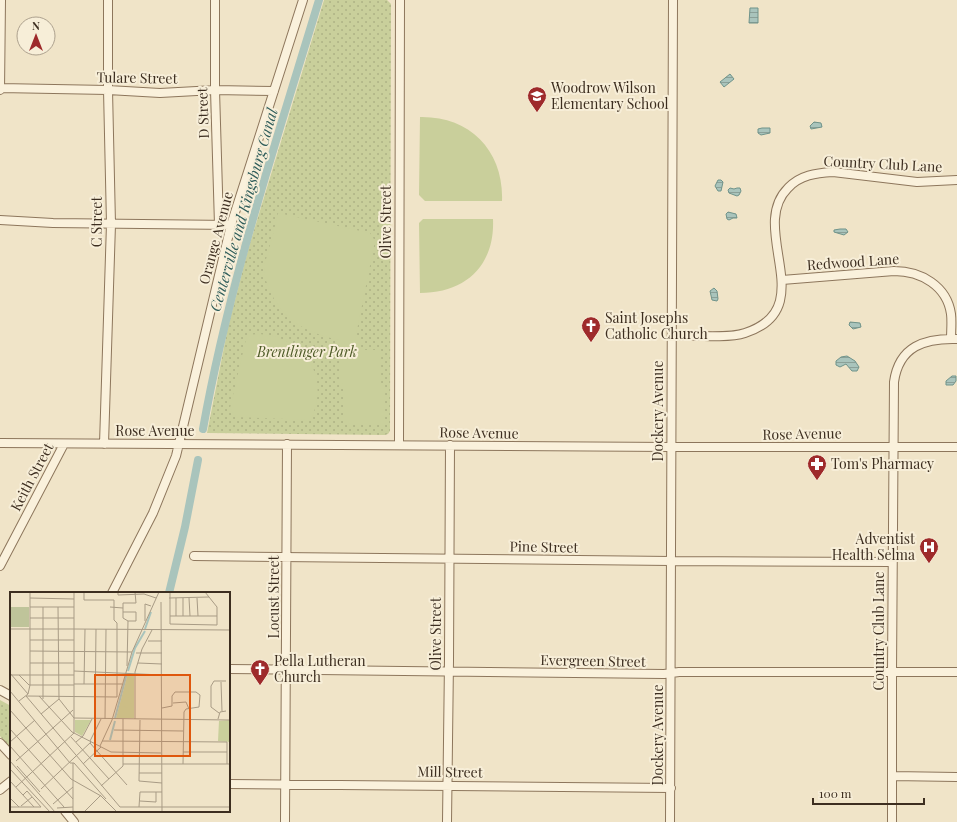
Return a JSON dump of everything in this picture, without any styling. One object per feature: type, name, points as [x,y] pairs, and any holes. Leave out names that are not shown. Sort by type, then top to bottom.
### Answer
[{"type":"street","points":[[0,89],[1,0]]},
{"type":"street","name":"C Street","points":[[104,444],[110,224],[108,0]]},
{"type":"street","name":"D Street","points":[[215,0],[215,90],[219,225]]},
{"type":"street","name":"Orange Avenue","points":[[113,592],[153,513],[176,456],[231,225],[303,0]]},
{"type":"street","name":"Olive Street","points":[[399,445],[400,0]]},
{"type":"street","name":"Dockery Avenue","points":[[670,822],[673,0]]},
{"type":"street","name":"Tulare Street","points":[[0,89],[108,90],[160,93],[215,90],[274,91]]},
{"type":"street","name":"Country Club Lane","points":[[672,334],[736,335],[757,328],[769,319],[781,300],[782,280],[775,227],[775,213],[779,199],[795,182],[811,174],[833,172],[918,182],[957,180]]},
{"type":"street","points":[[0,220],[110,224],[231,225]]},
{"type":"street","name":"Redwood Lane","points":[[782,280],[894,271],[920,275],[933,283],[947,301],[951,315],[954,339]]},
{"type":"street","name":"Country Club Lane","points":[[892,822],[894,382],[900,364],[907,354],[924,342],[938,339],[954,339]]},
{"type":"street","name":"Rose Avenue","points":[[0,443],[672,447],[957,446]]},
{"type":"street","name":"Keith Street","points":[[0,566],[64,444]]},
{"type":"street","name":"Locust Street","points":[[285,822],[287,444]]},
{"type":"street","name":"Olive Street","points":[[447,822],[450,445]]},
{"type":"street","name":"Pine Street","points":[[194,556],[892,562]]},
{"type":"street","name":"Evergreen Street","points":[[230,669],[664,674],[679,672],[957,672]]},
{"type":"street","points":[[0,690],[10,695]]},
{"type":"street","points":[[0,743],[10,754]]},
{"type":"street","points":[[892,776],[957,777]]},
{"type":"street","points":[[0,790],[10,782]]},
{"type":"street","name":"Mill Street","points":[[230,784],[671,788]]},
{"type":"street","points":[[66,812],[74,822]]},
{"type":"green space","name":"Brentlinger Park","points":[[324,0],[387,0],[391,4],[390,431],[385,435],[207,433],[228,327],[248,250]]},
{"type":"green space","points":[[420,117],[438,118],[454,123],[468,130],[480,140],[490,152],[497,167],[501,183],[502,201],[425,201],[419,195]]},
{"type":"green space","points":[[278,213],[370,233],[375,241],[355,340],[361,340],[361,350],[381,350],[380,383],[384,384],[384,425],[343,425],[343,384],[339,383],[339,340],[318,334],[299,325],[284,312],[271,293],[265,279],[264,268]]},
{"type":"green space","points":[[423,219],[493,219],[489,250],[483,263],[474,274],[451,288],[436,292],[420,293],[419,223]]},
{"type":"green space","points":[[259,334],[276,337],[290,343],[301,351],[310,362],[315,374],[318,388],[316,404],[311,420],[236,417],[230,408],[247,335]]},
{"type":"green space","points":[[0,700],[10,705],[10,748],[0,736]]},
{"type":"water","points":[[750,8],[758,8],[758,23],[749,23]]},
{"type":"water","points":[[730,74],[734,79],[724,87],[720,82]]},
{"type":"water","points":[[814,122],[821,123],[822,127],[811,129],[810,126]]},
{"type":"water","points":[[770,128],[770,133],[761,135],[758,133],[758,129]]},
{"type":"water","points":[[718,180],[723,182],[721,191],[718,191],[715,186]]},
{"type":"water","points":[[730,188],[740,188],[741,191],[739,195],[737,196],[729,193],[728,190]]},
{"type":"water","points":[[728,212],[736,214],[737,218],[727,219],[726,214]]},
{"type":"water","points":[[846,229],[848,232],[844,235],[834,232],[834,230]]},
{"type":"water","points":[[714,288],[717,291],[717,301],[712,300],[710,291]]},
{"type":"water","points":[[850,322],[860,323],[861,327],[853,329],[849,325]]},
{"type":"water","points":[[847,356],[855,361],[859,367],[857,371],[852,371],[846,364],[840,367],[836,365],[836,361],[841,357]]},
{"type":"water","points":[[952,376],[956,376],[956,381],[953,385],[946,385],[946,381]]},
{"type":"waterway","name":"Centerville and Kingsburg Canal","points":[[203,429],[226,320],[240,267],[270,160],[319,0]]},
{"type":"waterway","name":"Centerville and Kingsburg Canal","points":[[169,592],[185,527],[198,460]]},
{"type":"place","name":"Woodrow Wilson Elementary School","points":[[537,113]]},
{"type":"place","name":"Saint Josephs Catholic Church","points":[[591,343]]},
{"type":"place","name":"Tom's Pharmacy","points":[[817,481]]},
{"type":"place","name":"Adventist Health Selma","points":[[929,564]]},
{"type":"place","name":"Pella Lutheran Church","points":[[260,686]]}]
